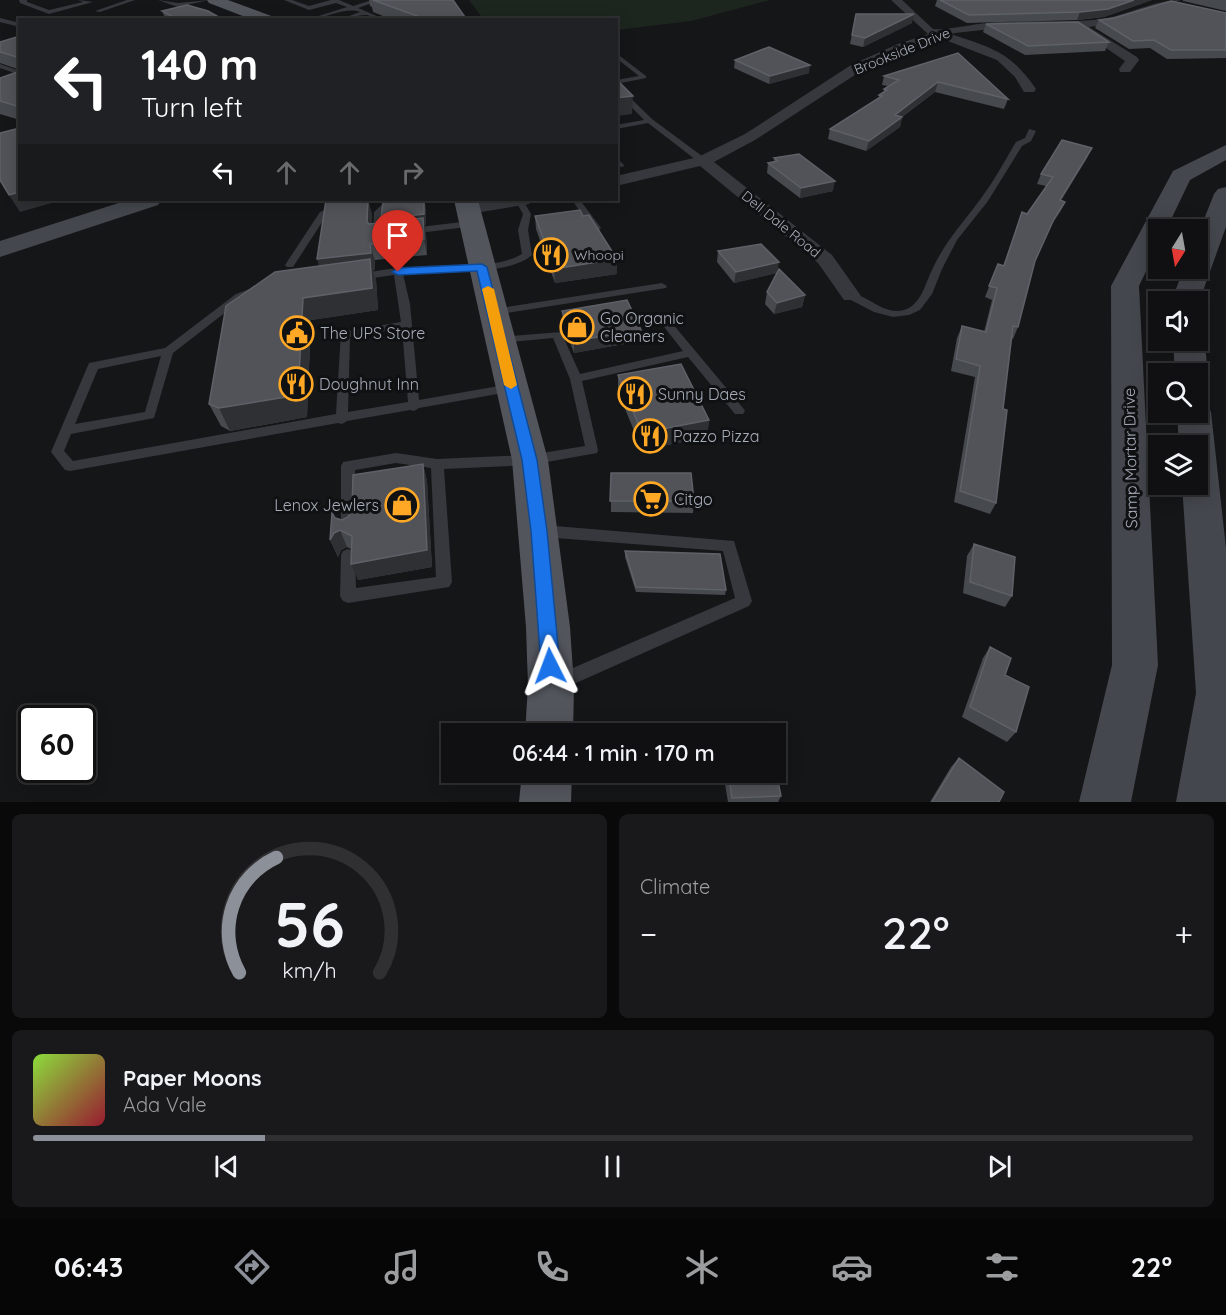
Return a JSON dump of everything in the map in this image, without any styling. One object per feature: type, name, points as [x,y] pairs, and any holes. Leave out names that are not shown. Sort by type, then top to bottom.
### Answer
[{"type":"main road","points":[[214,0],[263,17]]},
{"type":"main road","name":"Samp Mortar Drive","points":[[1105,802],[1135,665],[1125,286],[1181,176],[1226,151]]},
{"type":"main road","points":[[1189,291],[1226,194]]},
{"type":"main road","points":[[0,249],[147,201]]},
{"type":"main road","points":[[469,211],[530,460],[539,531],[551,686],[549,723]]},
{"type":"main road","points":[[1195,423],[1219,693],[1202,802]]},
{"type":"main road","points":[[545,802],[546,783]]},
{"type":"street","points":[[896,0],[929,31],[984,49],[1000,57],[1020,75],[1029,89]]},
{"type":"street","name":"Brookside Drive","points":[[618,182],[703,161],[750,137],[856,68],[902,48],[953,30],[991,26],[1077,25],[1127,17],[1175,3]]},
{"type":"street","points":[[1077,25],[1133,60],[1125,69]]},
{"type":"street","name":"Dell Dale Road","points":[[703,161],[825,259],[851,296]]},
{"type":"street","points":[[469,211],[523,206]]},
{"type":"lane","points":[[24,0],[22,2],[48,12],[93,2]]},
{"type":"lane","points":[[81,0],[93,2]]},
{"type":"lane","points":[[98,10],[132,0]]},
{"type":"lane","points":[[161,0],[178,5],[206,0]]},
{"type":"lane","points":[[287,0],[309,8],[335,1],[378,18]]},
{"type":"lane","points":[[315,18],[378,0]]},
{"type":"lane","points":[[347,18],[364,13]]},
{"type":"lane","points":[[0,20],[18,24]]},
{"type":"lane","points":[[618,57],[644,77],[618,84]]},
{"type":"lane","points":[[0,66],[18,72]]},
{"type":"lane","points":[[618,86],[649,121],[703,161]]},
{"type":"lane","points":[[618,127],[649,121]]},
{"type":"lane","points":[[851,296],[878,310],[893,314],[905,313],[916,308],[927,294],[953,239],[984,201],[1019,144],[1028,139],[1032,131]]},
{"type":"lane","points":[[290,265],[323,214],[350,201]]},
{"type":"lane","points":[[387,234],[376,236],[378,212],[388,204],[398,201]]},
{"type":"lane","points":[[577,201],[599,232]]},
{"type":"lane","points":[[343,279],[398,272],[482,267],[524,258],[527,255],[523,206]]},
{"type":"lane","points":[[397,233],[469,211]]},
{"type":"lane","points":[[398,272],[407,324],[414,407]]},
{"type":"lane","points":[[497,326],[662,286]]},
{"type":"lane","points":[[266,289],[240,296],[168,351],[93,366],[57,452],[70,466],[342,420],[512,388]]},
{"type":"lane","points":[[663,319],[739,411]]},
{"type":"lane","points":[[342,420],[345,334],[407,324]]},
{"type":"lane","points":[[348,529],[348,466],[396,458],[437,464],[530,460],[592,450],[576,379],[557,334],[497,326]]},
{"type":"lane","points":[[68,430],[150,415],[168,351]]},
{"type":"lane","points":[[576,379],[691,353]]},
{"type":"lane","points":[[348,555],[348,596],[444,582],[437,464]]},
{"type":"lane","points":[[539,531],[729,544],[744,602],[551,686]]},
{"type":"shaded area","points":[[469,0],[770,0],[691,21],[618,30],[618,18],[482,18]]},
{"type":"building","points":[[373,0],[453,0],[466,18],[422,18]]},
{"type":"building","points":[[940,0],[1134,0],[1108,9],[1080,12],[969,15]]},
{"type":"building","points":[[1171,1],[1226,13],[1226,50],[1171,50],[1154,40],[1133,41],[1099,20],[1114,18]]},
{"type":"building","points":[[187,5],[208,11],[220,18],[175,18],[162,11]]},
{"type":"building","points":[[856,14],[914,14],[865,38],[852,35]]},
{"type":"building","points":[[1078,22],[1109,42],[1028,46],[986,24]]},
{"type":"building","points":[[18,37],[18,57],[0,52],[0,42]]},
{"type":"building","points":[[769,47],[810,65],[770,76],[735,60]]},
{"type":"building","points":[[958,53],[1008,99],[938,82],[895,115],[902,117],[869,141],[830,129],[882,96],[879,95],[887,90],[884,89],[899,80],[884,76]]},
{"type":"building","points":[[18,72],[18,106],[0,101],[0,78]]},
{"type":"building","points":[[618,81],[633,96],[618,98]]},
{"type":"building","points":[[18,128],[18,193],[9,195],[0,180],[0,133]]},
{"type":"building","points":[[1062,140],[1092,148],[1060,200],[1065,202],[1054,219],[1035,261],[1018,327],[1013,326],[1003,409],[1007,410],[996,503],[960,491],[980,366],[956,359],[962,326],[986,332],[997,288],[989,286],[998,264],[1004,266],[1022,212],[1027,214],[1053,177],[1041,174]]},
{"type":"building","points":[[799,154],[835,181],[801,188],[768,163],[778,161],[774,158]]},
{"type":"building","points":[[326,201],[368,201],[367,222],[369,224],[423,218],[424,239],[370,244],[371,253],[317,259]]},
{"type":"building","points":[[424,201],[424,214],[381,219],[383,202]]},
{"type":"building","points":[[580,210],[583,216],[589,215],[617,259],[554,269],[535,216]]},
{"type":"building","points":[[761,244],[779,262],[736,272],[718,251]]},
{"type":"building","points":[[370,259],[372,288],[303,298],[298,395],[219,408],[209,404],[226,306],[275,272]]},
{"type":"building","points":[[779,269],[805,295],[777,303],[767,292]]},
{"type":"building","points":[[627,300],[641,330],[574,341],[562,311]]},
{"type":"building","points":[[681,364],[709,420],[642,433],[618,375]]},
{"type":"building","points":[[423,464],[427,550],[351,564],[352,536],[340,530],[334,533],[330,540],[332,513],[335,518],[342,520],[348,517],[352,510],[353,475]]},
{"type":"building","points":[[611,473],[691,473],[694,501],[610,501]]},
{"type":"building","points":[[974,544],[1015,557],[1012,596],[970,582]]},
{"type":"building","points":[[625,551],[720,554],[726,590],[636,587]]},
{"type":"building","points":[[990,647],[1011,658],[1005,675],[1029,687],[1016,732],[970,707]]},
{"type":"building","points":[[959,758],[1004,792],[999,802],[932,802]]},
{"type":"building","points":[[730,783],[778,783],[781,796],[732,798]]},
{"type":"slow traffic","points":[[488,289],[511,385]]},
{"type":"place","name":"Whoopi","points":[[551,255]]},
{"type":"place","name":"Go Organic Cleaners","points":[[577,327]]},
{"type":"place","name":"The UPS Store","points":[[297,333]]},
{"type":"place","name":"Doughnut Inn","points":[[296,384]]},
{"type":"place","name":"Sunny Daes","points":[[635,394]]},
{"type":"place","name":"Pazzo Pizza","points":[[650,436]]},
{"type":"place","name":"Citgo","points":[[651,499]]},
{"type":"place","name":"Lenox Jewlers","points":[[402,505]]},
{"type":"route","points":[[398,272],[482,267],[530,460],[539,531],[550,666]]}]
